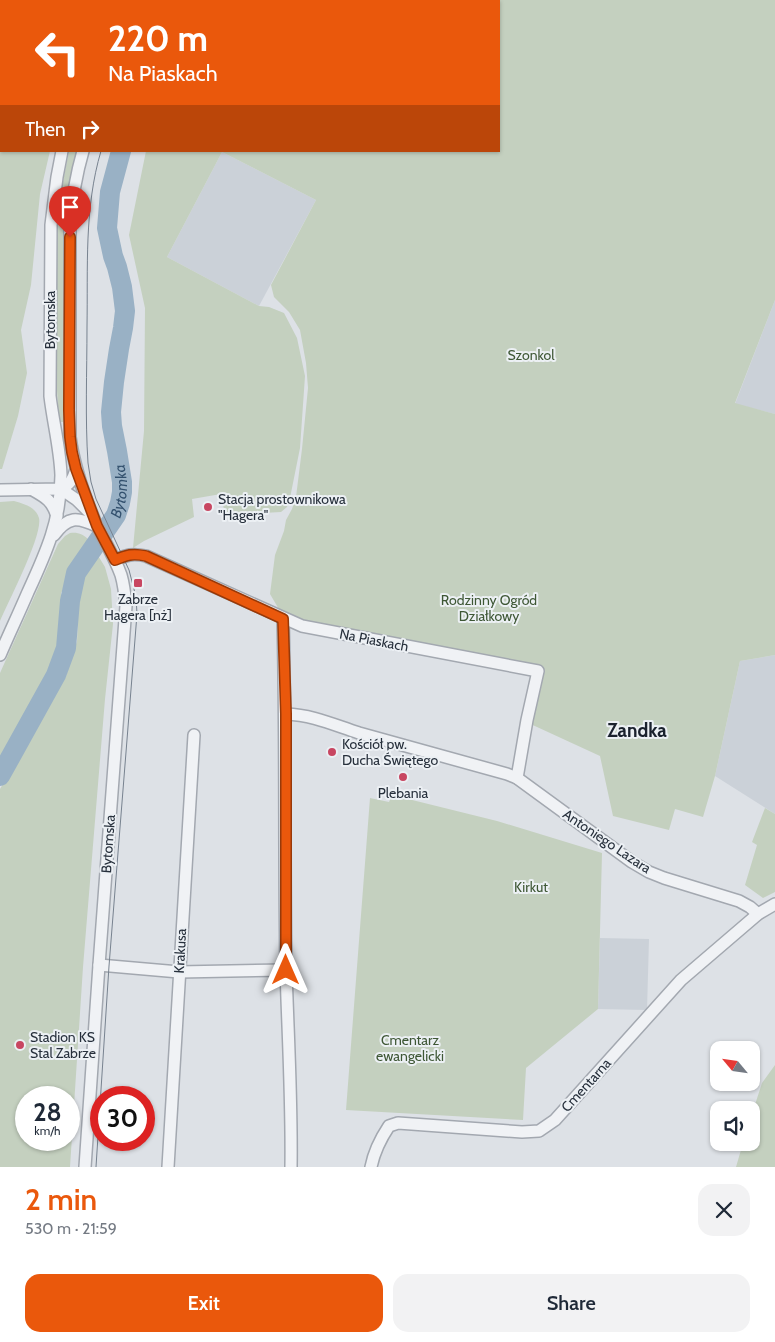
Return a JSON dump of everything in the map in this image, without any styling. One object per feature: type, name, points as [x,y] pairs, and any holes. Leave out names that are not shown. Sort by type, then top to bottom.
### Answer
[{"type":"street","name":"Bytomska","points":[[0,655],[42,562],[52,537],[57,517],[60,461],[50,396],[50,244],[53,206],[62,152]]},
{"type":"street","name":"Bytomska","points":[[83,152],[71,204],[70,225],[70,437],[76,469],[95,521],[120,574],[124,588],[126,619],[85,1167]]},
{"type":"street","points":[[0,490],[60,488],[69,485],[74,478],[76,469]]},
{"type":"street","name":"Bytomska","points":[[60,488],[77,500],[95,521]]},
{"type":"street","points":[[29,489],[51,502],[57,517]]},
{"type":"street","name":"Bytomska","points":[[52,537],[61,525],[68,521],[78,519],[95,521]]},
{"type":"street","name":"Na Piaskach","points":[[113,556],[136,554],[146,556],[302,626],[538,671],[516,778]]},
{"type":"street","points":[[283,619],[286,714],[286,970],[292,1126],[291,1167]]},
{"type":"street","name":"Antoniego Lazara","points":[[286,714],[328,721],[359,732],[507,774],[516,778],[632,862],[649,872],[739,901],[758,914]]},
{"type":"street","name":"Krakusa","points":[[168,1167],[194,735]]},
{"type":"street","name":"Cmentarna","points":[[371,1167],[385,1132],[389,1126],[398,1123],[522,1132],[539,1131],[555,1120],[681,980],[758,914],[775,904]]},
{"type":"street","points":[[99,965],[179,972],[286,970]]},
{"type":"shaded area","points":[[222,152],[316,200],[259,306],[167,257]]},
{"type":"shaded area","points":[[775,300],[775,414],[735,404]]},
{"type":"shaded area","points":[[775,655],[775,814],[715,776],[740,661]]},
{"type":"shaded area","points":[[600,938],[649,939],[647,1010],[598,1009]]},
{"type":"green space","name":"Szonkol","points":[[500,0],[775,0],[775,300],[735,403],[775,414],[775,655],[740,661],[715,776],[703,817],[675,809],[669,830],[613,816],[600,756],[524,721],[535,668],[287,623],[270,594],[275,555],[286,520],[296,497],[308,388],[300,330],[289,312],[274,297],[271,285],[316,200],[222,152],[500,152]]},
{"type":"green space","points":[[0,152],[50,152],[40,194],[31,285],[21,330],[27,373],[18,416],[2,469],[0,469]]},
{"type":"green space","points":[[69,152],[77,152],[69,186],[64,222],[64,422],[59,422],[56,375],[56,239],[60,197]]},
{"type":"green space","name":"Szonkol","points":[[146,152],[222,152],[167,257],[259,306],[269,307],[284,313],[297,338],[305,376],[300,448],[290,498],[287,507],[281,512],[225,515],[221,494],[192,499],[194,517],[133,548],[144,431],[145,308],[129,235]]},
{"type":"green space","points":[[14,501],[29,506],[35,511],[39,518],[39,527],[31,553],[0,621],[0,502]]},
{"type":"green space","points":[[70,533],[80,534],[89,540],[61,593],[67,611],[66,630],[61,650],[44,691],[0,765],[0,673],[58,544]]},
{"type":"green space","points":[[97,554],[105,567],[111,589],[113,624],[83,967],[75,1086],[15,1086],[15,1151],[71,1151],[70,1167],[0,1167],[0,789],[66,676],[77,641],[77,586]]},
{"type":"green space","points":[[392,795],[497,821],[602,853],[598,1009],[526,1068],[523,1120],[346,1110],[370,798],[389,802]]},
{"type":"green space","points":[[765,808],[775,814],[775,892],[763,898],[745,885],[757,845],[752,842]]},
{"type":"green space","points":[[775,1065],[775,1167],[736,1167],[741,1151],[760,1151],[760,1101],[756,1101],[762,1083]]},
{"type":"waterway","name":"Bytomka","points":[[0,776],[56,675],[66,648],[70,601],[76,573],[116,515],[120,503],[122,482],[111,412],[125,311],[122,287],[107,228],[110,192],[121,152]]},
{"type":"tram line","points":[[96,1167],[109,966],[137,614],[136,597],[129,570],[96,499],[88,463],[86,412],[87,260],[89,216],[101,152]]},
{"type":"place","name":"Stacja prostownikowa \"Hagera\"","points":[[208,507]]},
{"type":"place","name":"Zabrze Hagera [nż]","points":[[138,583]]},
{"type":"place","name":"Kościół pw. Ducha Świętego","points":[[332,752]]},
{"type":"place","name":"Plebania","points":[[403,777]]},
{"type":"place","name":"Stadion KS Stal Zabrze","points":[[20,1045]]},
{"type":"district","name":"Zandka","points":[[637,730]]},
{"type":"route","points":[[70,237],[69,410],[72,452],[93,516],[115,560],[128,555],[146,556],[283,619],[286,714],[286,970]]},
{"type":"park label","name":"Rodzinny Ogród Działkowy","points":[[489,608]]},
{"type":"park label","name":"Kirkut","points":[[531,887]]},
{"type":"park label","name":"Cmentarz ewangelicki","points":[[410,1048]]}]
